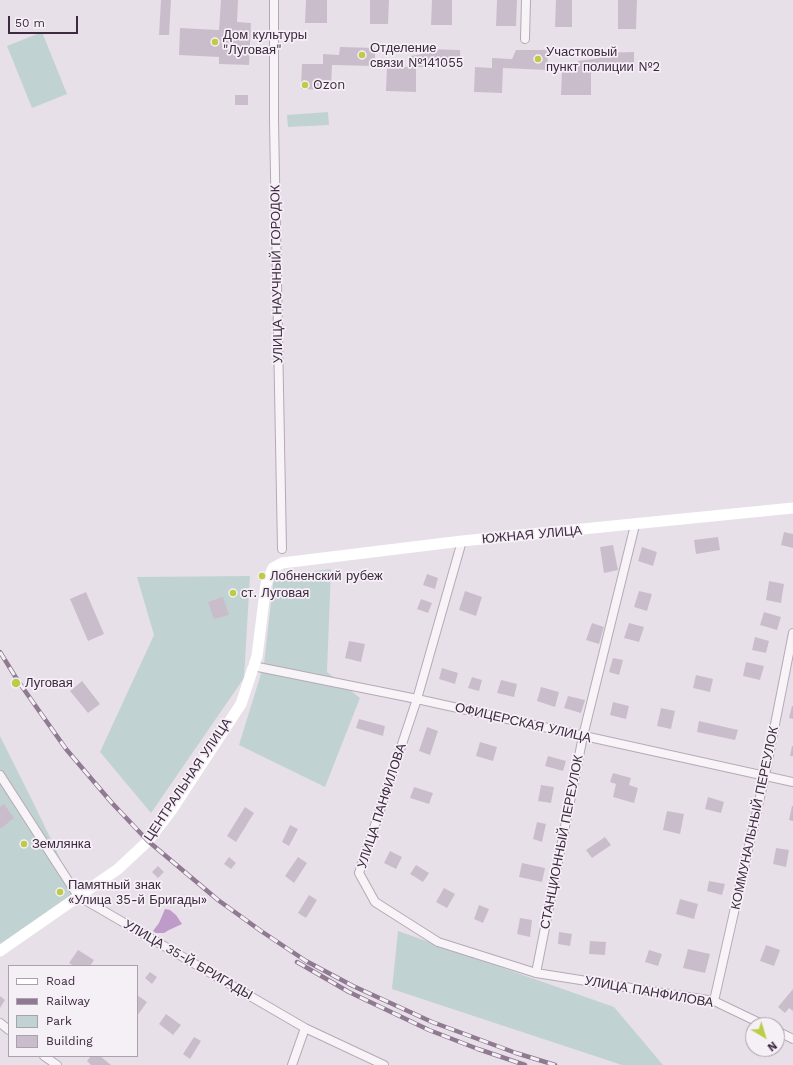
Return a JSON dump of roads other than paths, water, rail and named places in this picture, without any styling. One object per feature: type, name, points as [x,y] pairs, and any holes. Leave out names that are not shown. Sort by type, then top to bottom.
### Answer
[{"type":"street","name":"УЛИЦА НАУЧНЫЙ ГОРОДОК","points":[[274,0],[274,134],[282,549]]},
{"type":"street","points":[[525,39],[526,0]]},
{"type":"street","name":"ЮЖНАЯ УЛИЦА","points":[[273,568],[282,563],[462,541],[635,525],[793,508]]},
{"type":"street","name":"СТАНЦИОННЫЙ ПЕРЕУЛОК","points":[[536,973],[583,736],[635,525]]},
{"type":"street","name":"УЛИЦА ПАНФИЛОВА","points":[[462,541],[417,699],[359,873],[375,902],[438,942],[536,973],[714,1001],[747,1017]]},
{"type":"street","name":"ЦЕНТРАЛЬНАЯ УЛИЦА","points":[[0,951],[118,869],[144,845],[171,810],[240,704],[256,656],[266,584],[273,568]]},
{"type":"street","name":"КОММУНАЛЬНЫЙ ПЕРЕУЛОК","points":[[714,1001],[765,775],[793,634]]},
{"type":"street","name":"ОФИЦЕРСКАЯ УЛИЦА","points":[[253,666],[417,699],[793,782]]},
{"type":"street","name":"УЛИЦА 35-Й БРИГАДЫ","points":[[0,775],[78,896],[305,1028],[384,1065]]},
{"type":"street","points":[[0,1023],[8,1029]]},
{"type":"street","points":[[292,1065],[305,1028]]},
{"type":"street","points":[[45,1057],[57,1065]]},
{"type":"railway","points":[[0,652],[18,681],[66,749],[112,803],[148,841],[218,900],[306,961],[353,986],[432,1022],[516,1053],[555,1065]]},
{"type":"railway","points":[[297,962],[349,992],[429,1030],[525,1065]]},
{"type":"place","name":"Дом культуры \"Луговая\"","points":[[215,42]]},
{"type":"place","name":"Отделение связи №141055","points":[[362,55]]},
{"type":"place","name":"Участковый пункт полиции №2","points":[[538,59]]},
{"type":"place","name":"Ozon","points":[[305,85]]},
{"type":"place","name":"Лобненский рубеж","points":[[262,576]]},
{"type":"place","name":"ст. Луговая","points":[[233,593]]},
{"type":"place","name":"Луговая","points":[[16,683]]},
{"type":"place","name":"Землянка","points":[[24,844]]},
{"type":"place","name":"Памятный знак «Улица 35-й Бригады»","points":[[60,892]]}]
